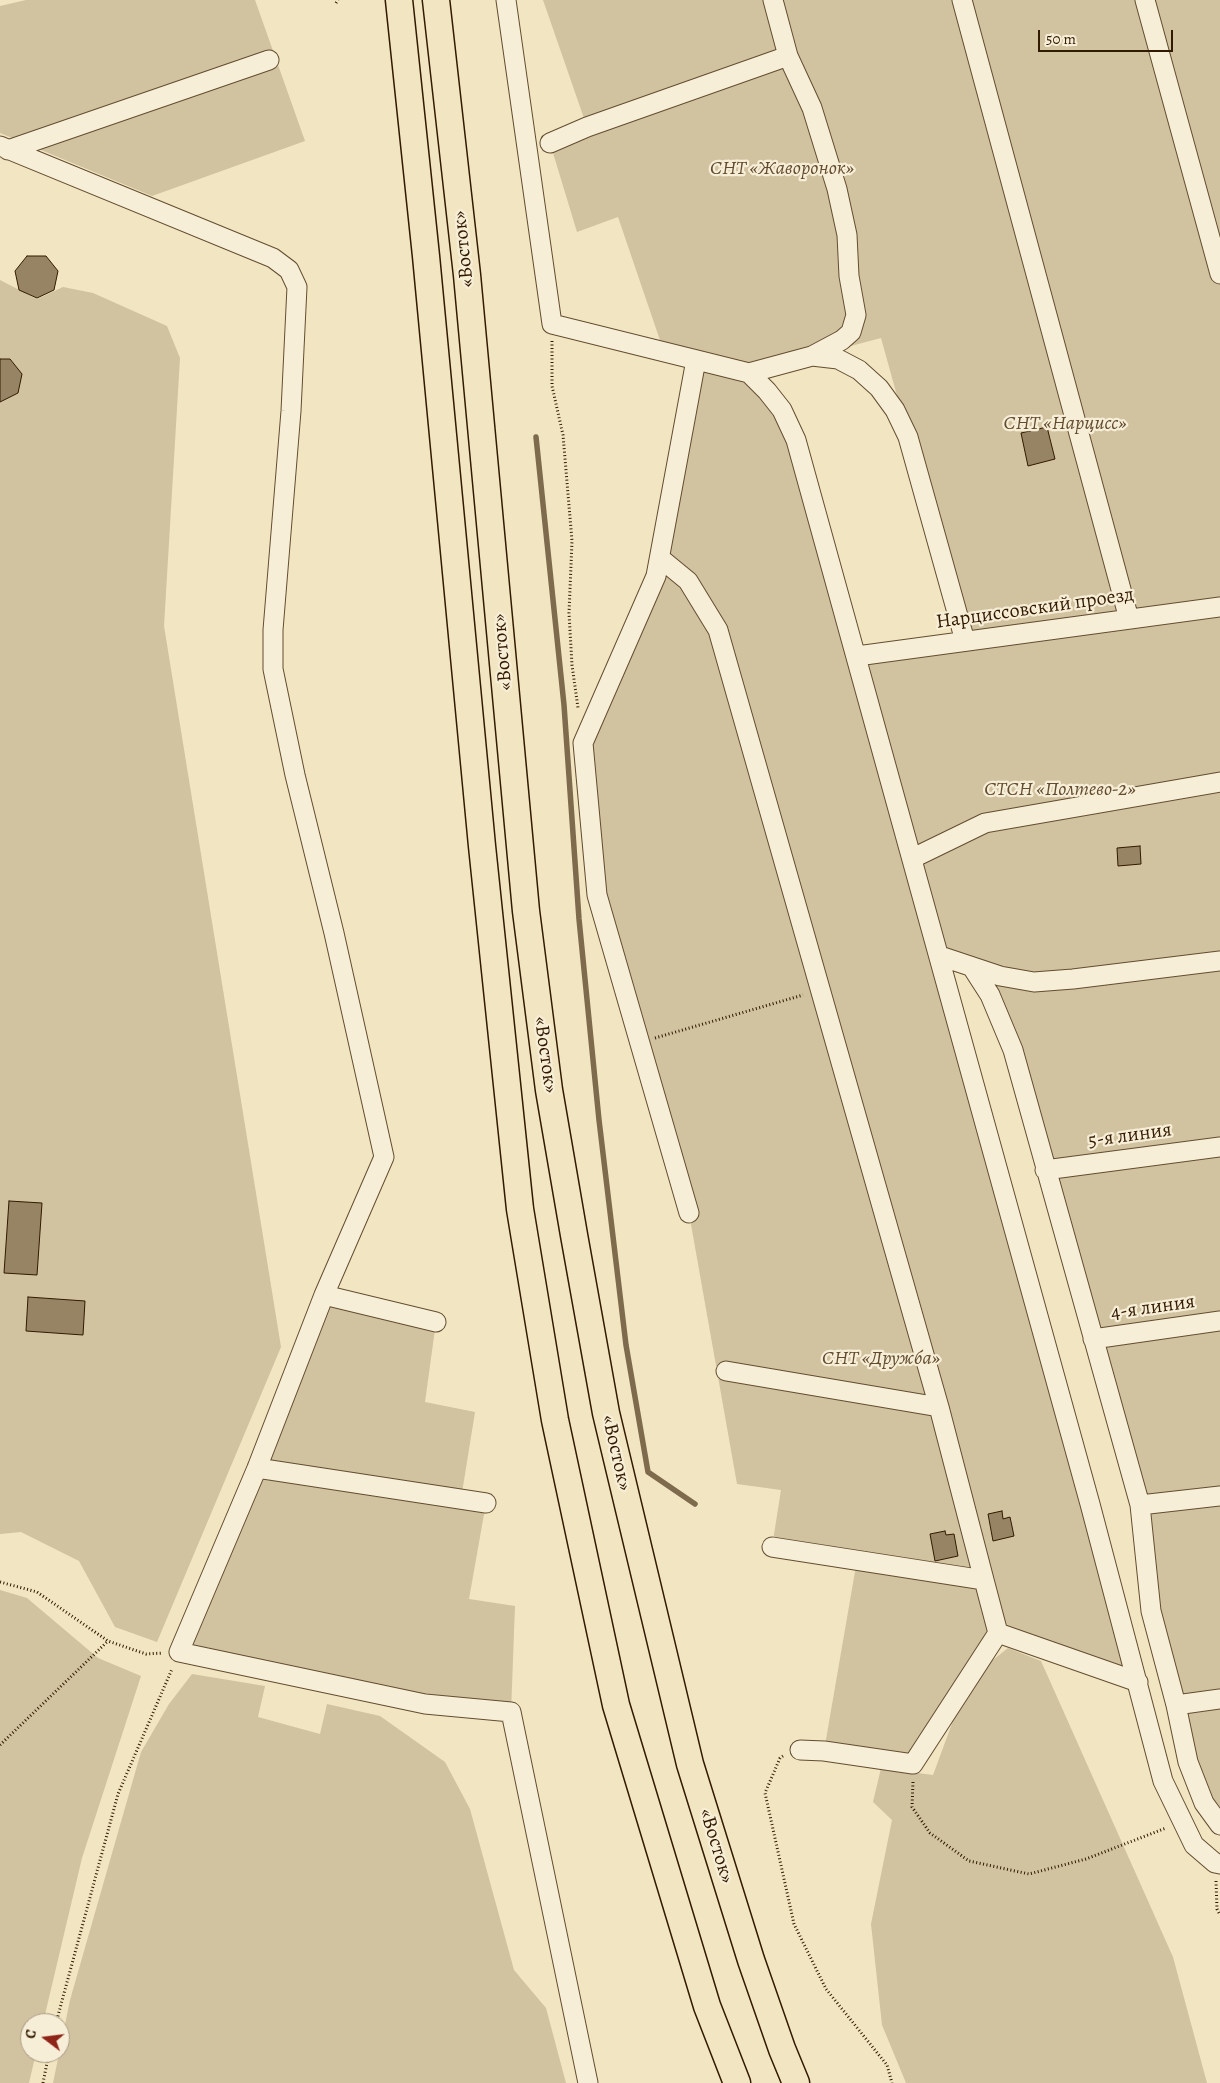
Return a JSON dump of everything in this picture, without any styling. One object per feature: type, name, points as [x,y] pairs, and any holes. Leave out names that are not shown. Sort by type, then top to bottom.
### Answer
[{"type":"highway","name":"«Восток»","points":[[399,0],[426,256],[481,837],[520,1208],[555,1420],[616,1705],[707,2006],[737,2083]]},
{"type":"highway","name":"«Восток»","points":[[436,0],[468,285],[526,911],[549,1090],[574,1235],[606,1413],[690,1764],[752,1960],[782,2049],[796,2083]]},
{"type":"street","points":[[506,0],[552,324],[749,373],[812,356],[842,340],[851,332],[856,315],[849,276],[847,235],[838,189],[812,108],[800,78],[788,56],[773,0]]},
{"type":"street","points":[[962,0],[1129,620]]},
{"type":"street","points":[[1145,0],[1220,274]]},
{"type":"street","points":[[550,143],[587,127],[788,56]]},
{"type":"street","points":[[4,148],[269,60]]},
{"type":"street","points":[[4,148],[273,258],[289,270],[298,287],[291,411],[273,630],[273,669],[295,775],[334,932],[384,1157],[324,1295],[257,1468],[179,1652],[426,1704],[511,1712],[588,2083]]},
{"type":"street","points":[[812,356],[838,359],[859,370],[879,388],[895,410],[908,437],[966,642]]},
{"type":"street","points":[[689,1213],[598,895],[584,743],[656,576],[696,360]]},
{"type":"street","points":[[749,373],[782,410],[796,440],[940,956],[1138,1682],[1163,1781],[1194,1845],[1218,1863]]},
{"type":"street","points":[[660,558],[688,582],[718,630],[939,1407],[998,1633],[913,1764],[824,1751],[800,1750]]},
{"type":"street","name":"Нарциссовский проезд","points":[[857,656],[1220,607]]},
{"type":"street","points":[[913,858],[985,823],[1220,782]]},
{"type":"street","points":[[940,956],[1000,976],[1034,982],[1220,961]]},
{"type":"street","points":[[972,967],[990,995],[1013,1050],[1140,1506],[1151,1611],[1176,1705],[1188,1762],[1204,1803],[1220,1825]]},
{"type":"street","name":"5-я линия","points":[[1045,1170],[1220,1147]]},
{"type":"street","points":[[324,1295],[436,1322]]},
{"type":"street","name":"4-я линия","points":[[1093,1339],[1220,1321]]},
{"type":"street","points":[[726,1371],[939,1407]]},
{"type":"street","points":[[257,1468],[486,1503]]},
{"type":"street","points":[[1140,1506],[1220,1496]]},
{"type":"street","points":[[772,1547],[984,1580]]},
{"type":"street","points":[[998,1633],[1138,1682]]},
{"type":"street","points":[[1176,1705],[1220,1699]]},
{"type":"path","points":[[552,324],[552,386],[563,435],[572,541],[569,614],[572,665],[584,743]]},
{"type":"path","points":[[640,1043],[820,990]]},
{"type":"path","points":[[0,1582],[37,1592],[108,1641],[146,1654],[179,1652],[118,1794],[59,2013]]},
{"type":"path","points":[[0,1745],[108,1641]]},
{"type":"path","points":[[800,1750],[780,1758],[766,1793],[794,1924],[826,1989],[887,2065],[892,2083]]},
{"type":"path","points":[[913,1764],[912,1807],[930,1833],[969,1861],[1029,1874],[1086,1859],[1182,1822]]},
{"type":"path","points":[[1218,1863],[1217,1909],[1220,1915]]},
{"type":"path","points":[[42,2083],[46,2063]]},
{"type":"green space","points":[[26,0],[255,0],[305,141],[152,196],[0,133],[0,6]]},
{"type":"green space","points":[[543,0],[1220,0],[1220,1825],[1188,1762],[1140,1505],[1013,1050],[973,967],[941,956],[1138,1682],[999,1633],[969,1679],[1008,1648],[1041,1661],[1173,1957],[1207,2083],[906,2083],[882,2025],[871,1924],[892,1820],[873,1802],[881,1768],[933,1775],[967,1683],[913,1764],[824,1751],[857,1560],[772,1547],[781,1490],[737,1484],[689,1213],[597,895],[583,743],[656,576],[696,360],[664,352],[618,217],[577,232],[550,143],[587,127]],"holes":[[[881,338],[965,641],[857,656],[782,410],[749,373]]]},
{"type":"green space","points":[[0,280],[37,299],[63,287],[93,293],[167,326],[180,358],[164,626],[281,1347],[157,1642],[115,1627],[79,1561],[21,1532],[0,1534]]},
{"type":"green space","points":[[324,1295],[436,1322],[425,1402],[475,1412],[461,1499],[486,1503],[469,1599],[515,1606],[511,1712],[179,1652]]},
{"type":"green space","points":[[0,1590],[27,1598],[98,1658],[141,1676],[82,1858],[45,2013],[20,2013],[20,2063],[34,2063],[29,2083],[0,2083]]},
{"type":"green space","points":[[192,1674],[265,1686],[258,1717],[320,1734],[327,1704],[380,1716],[445,1762],[470,1809],[514,1970],[546,2008],[566,2083],[53,2083],[57,2063],[70,2063],[70,2013],[67,2013],[70,2000],[141,1752],[169,1704]]},
{"type":"building","points":[[27,256],[46,256],[58,271],[54,290],[37,298],[19,290],[15,271]]},
{"type":"building","points":[[0,359],[10,359],[22,374],[18,393],[0,402]]},
{"type":"building","points":[[1047,427],[1055,459],[1028,466],[1021,433]]},
{"type":"building","points":[[1140,846],[1141,864],[1118,866],[1117,848]]},
{"type":"building","points":[[9,1201],[42,1203],[37,1275],[4,1273]]},
{"type":"building","points":[[28,1297],[85,1301],[83,1335],[26,1331]]},
{"type":"building","points":[[1002,1511],[1003,1519],[1010,1517],[1014,1536],[993,1541],[988,1514]]},
{"type":"building","points":[[945,1531],[946,1535],[954,1534],[958,1556],[935,1561],[930,1534]]},
{"type":"waterway","points":[[536,437],[564,705],[579,919],[599,1120],[626,1345],[648,1472],[695,1504]]},
{"type":"park label","name":"СНТ «Жаворонок»","points":[[782,169]]},
{"type":"park label","name":"СНТ «Нарцисс»","points":[[1065,424]]},
{"type":"park label","name":"СТСН «Полтево-2»","points":[[1060,790]]},
{"type":"park label","name":"СНТ «Дружба»","points":[[881,1359]]}]
